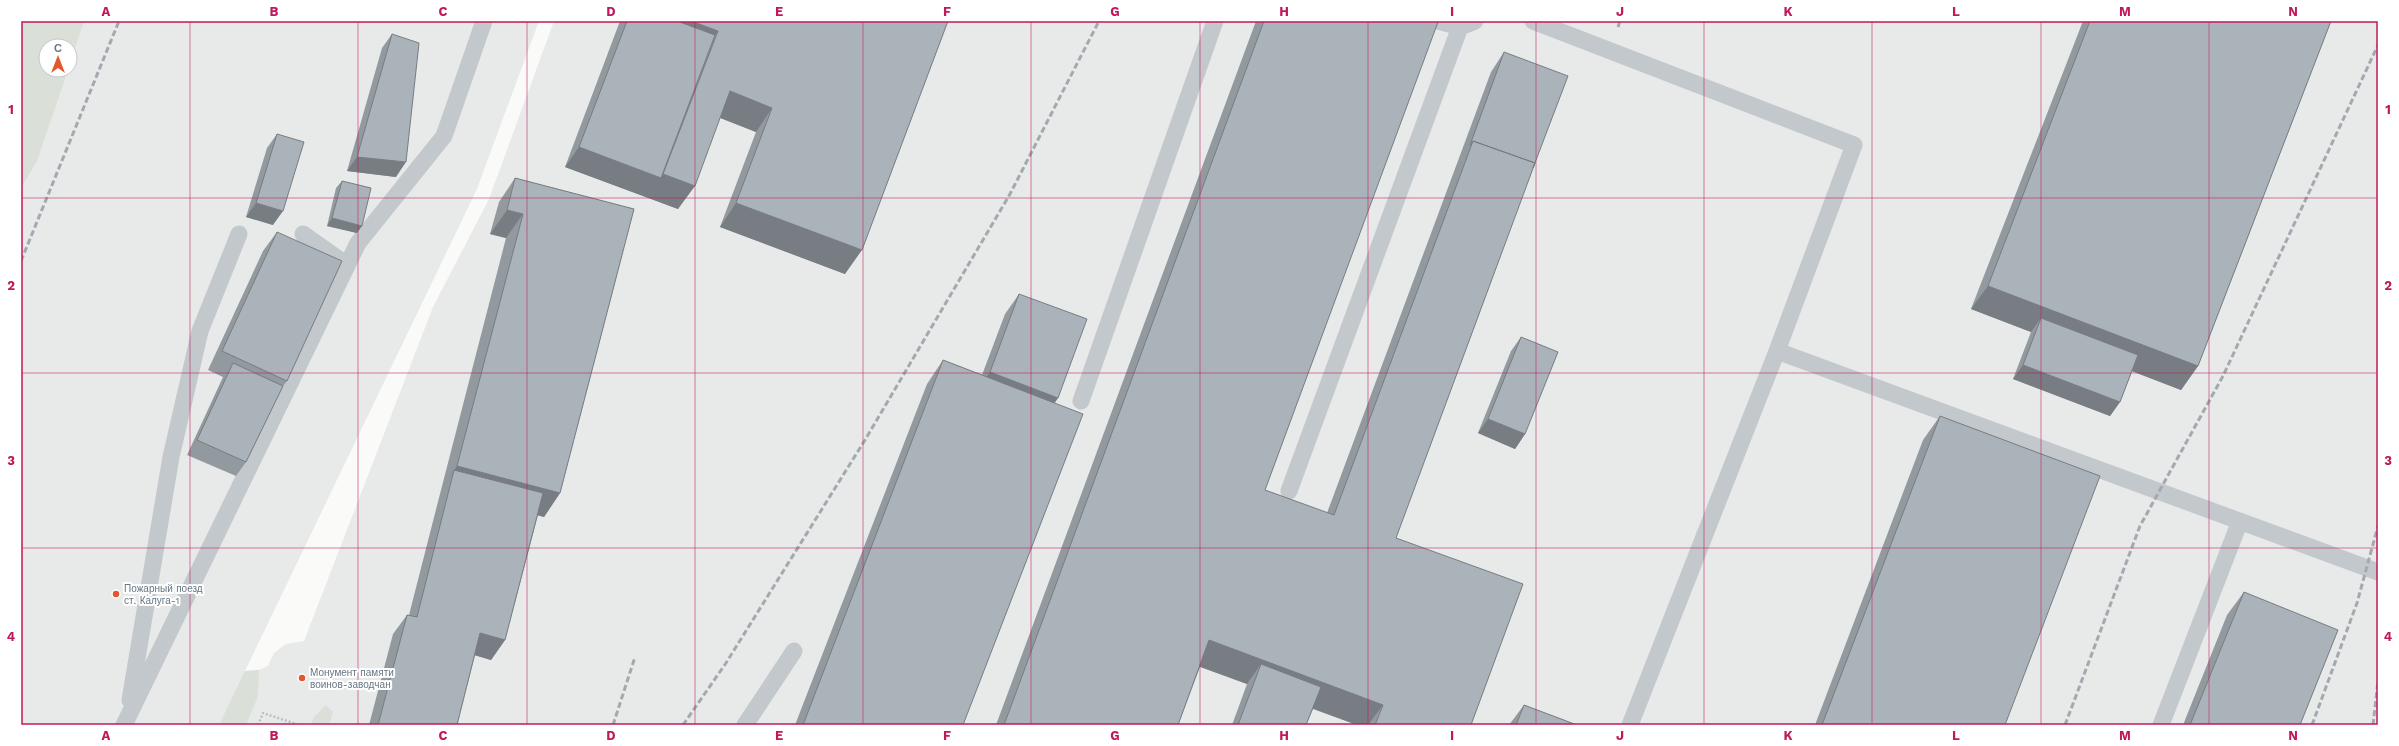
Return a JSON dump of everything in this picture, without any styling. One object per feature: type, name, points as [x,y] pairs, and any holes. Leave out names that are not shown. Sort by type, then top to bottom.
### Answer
[{"type":"lane","points":[[126,721],[358,243],[444,136],[484,21]]},
{"type":"lane","points":[[1082,400],[1215,21]]},
{"type":"lane","points":[[1290,491],[1467,24],[1438,21]]},
{"type":"lane","points":[[1533,21],[1854,145],[1777,351],[1630,725]]},
{"type":"lane","points":[[126,721],[178,427],[200,331],[239,234]]},
{"type":"lane","points":[[303,234],[347,264]]},
{"type":"lane","points":[[1777,351],[2378,572]]},
{"type":"lane","points":[[2161,725],[2240,521]]},
{"type":"lane","points":[[745,725],[794,651]]},
{"type":"path","points":[[258,725],[263,713],[299,725]]},
{"type":"shaded area","points":[[21,21],[84,21],[78,39],[38,38],[38,78],[65,78],[37,161],[21,188]]},
{"type":"shaded area","points":[[61,21],[539,21],[477,189],[245,671],[259,670],[268,666],[274,653],[286,644],[304,641],[433,307],[489,199],[554,21],[2378,21],[2378,725],[21,725],[21,141],[43,78],[78,78],[78,38],[67,38]]},
{"type":"shaded area","points":[[259,670],[258,696],[246,725],[219,725],[245,671]]},
{"type":"shaded area","points":[[326,705],[333,712],[329,725],[311,725],[314,717]]},
{"type":"building","points":[[627,21],[677,21],[715,35],[661,178],[579,147]]},
{"type":"building","points":[[691,21],[948,21],[862,250],[736,203],[772,108],[730,91],[695,186],[663,174],[718,31]]},
{"type":"building","points":[[1264,21],[1438,22],[1265,490],[1334,515],[1473,141],[1535,163],[1396,538],[1523,584],[1471,725],[1375,725],[1383,705],[1209,640],[1178,725],[1004,725]]},
{"type":"building","points":[[2090,21],[2331,21],[2198,366],[1988,286]]},
{"type":"building","points":[[392,34],[419,43],[406,162],[357,157]]},
{"type":"building","points":[[1504,52],[1568,76],[1535,163],[1473,141],[1470,145]]},
{"type":"building","points":[[277,134],[304,142],[283,211],[256,203]]},
{"type":"building","points":[[515,178],[634,209],[560,493],[457,466],[523,214],[507,210]]},
{"type":"building","points":[[342,181],[371,188],[362,226],[332,218]]},
{"type":"building","points":[[277,232],[342,261],[287,381],[222,351]]},
{"type":"building","points":[[1019,294],[1087,319],[1058,398],[990,372]]},
{"type":"building","points":[[2041,318],[2138,355],[2120,402],[2023,365]]},
{"type":"building","points":[[1521,337],[1558,352],[1525,434],[1488,419]]},
{"type":"building","points":[[943,360],[1083,414],[963,725],[803,725]]},
{"type":"building","points":[[233,363],[283,386],[246,462],[197,440]]},
{"type":"building","points":[[1940,416],[2100,476],[2005,725],[1822,725]]},
{"type":"building","points":[[454,470],[543,493],[505,640],[480,633],[457,725],[378,725],[407,615],[417,617]]},
{"type":"building","points":[[2244,592],[2338,630],[2300,725],[2190,725]]},
{"type":"building","points":[[1261,664],[1321,687],[1306,725],[1238,725]]},
{"type":"building","points":[[1524,705],[1577,725],[1516,725]]},
{"type":"railway","points":[[21,261],[119,21]]},
{"type":"railway","points":[[683,725],[726,663],[865,440],[1010,194],[1099,21]]},
{"type":"railway","points":[[1618,27],[1620,21]]},
{"type":"railway","points":[[2065,725],[2140,526],[2223,376],[2378,45]]},
{"type":"railway","points":[[2312,725],[2357,603],[2378,526]]},
{"type":"railway","points":[[613,725],[635,657]]},
{"type":"railway","points":[[2373,725],[2378,681]]},
{"type":"place","name":"Пожарный поезд ст. Калуга-1","points":[[116,594]]},
{"type":"place","name":"Монумент памяти воинов-заводчан","points":[[302,678]]}]
